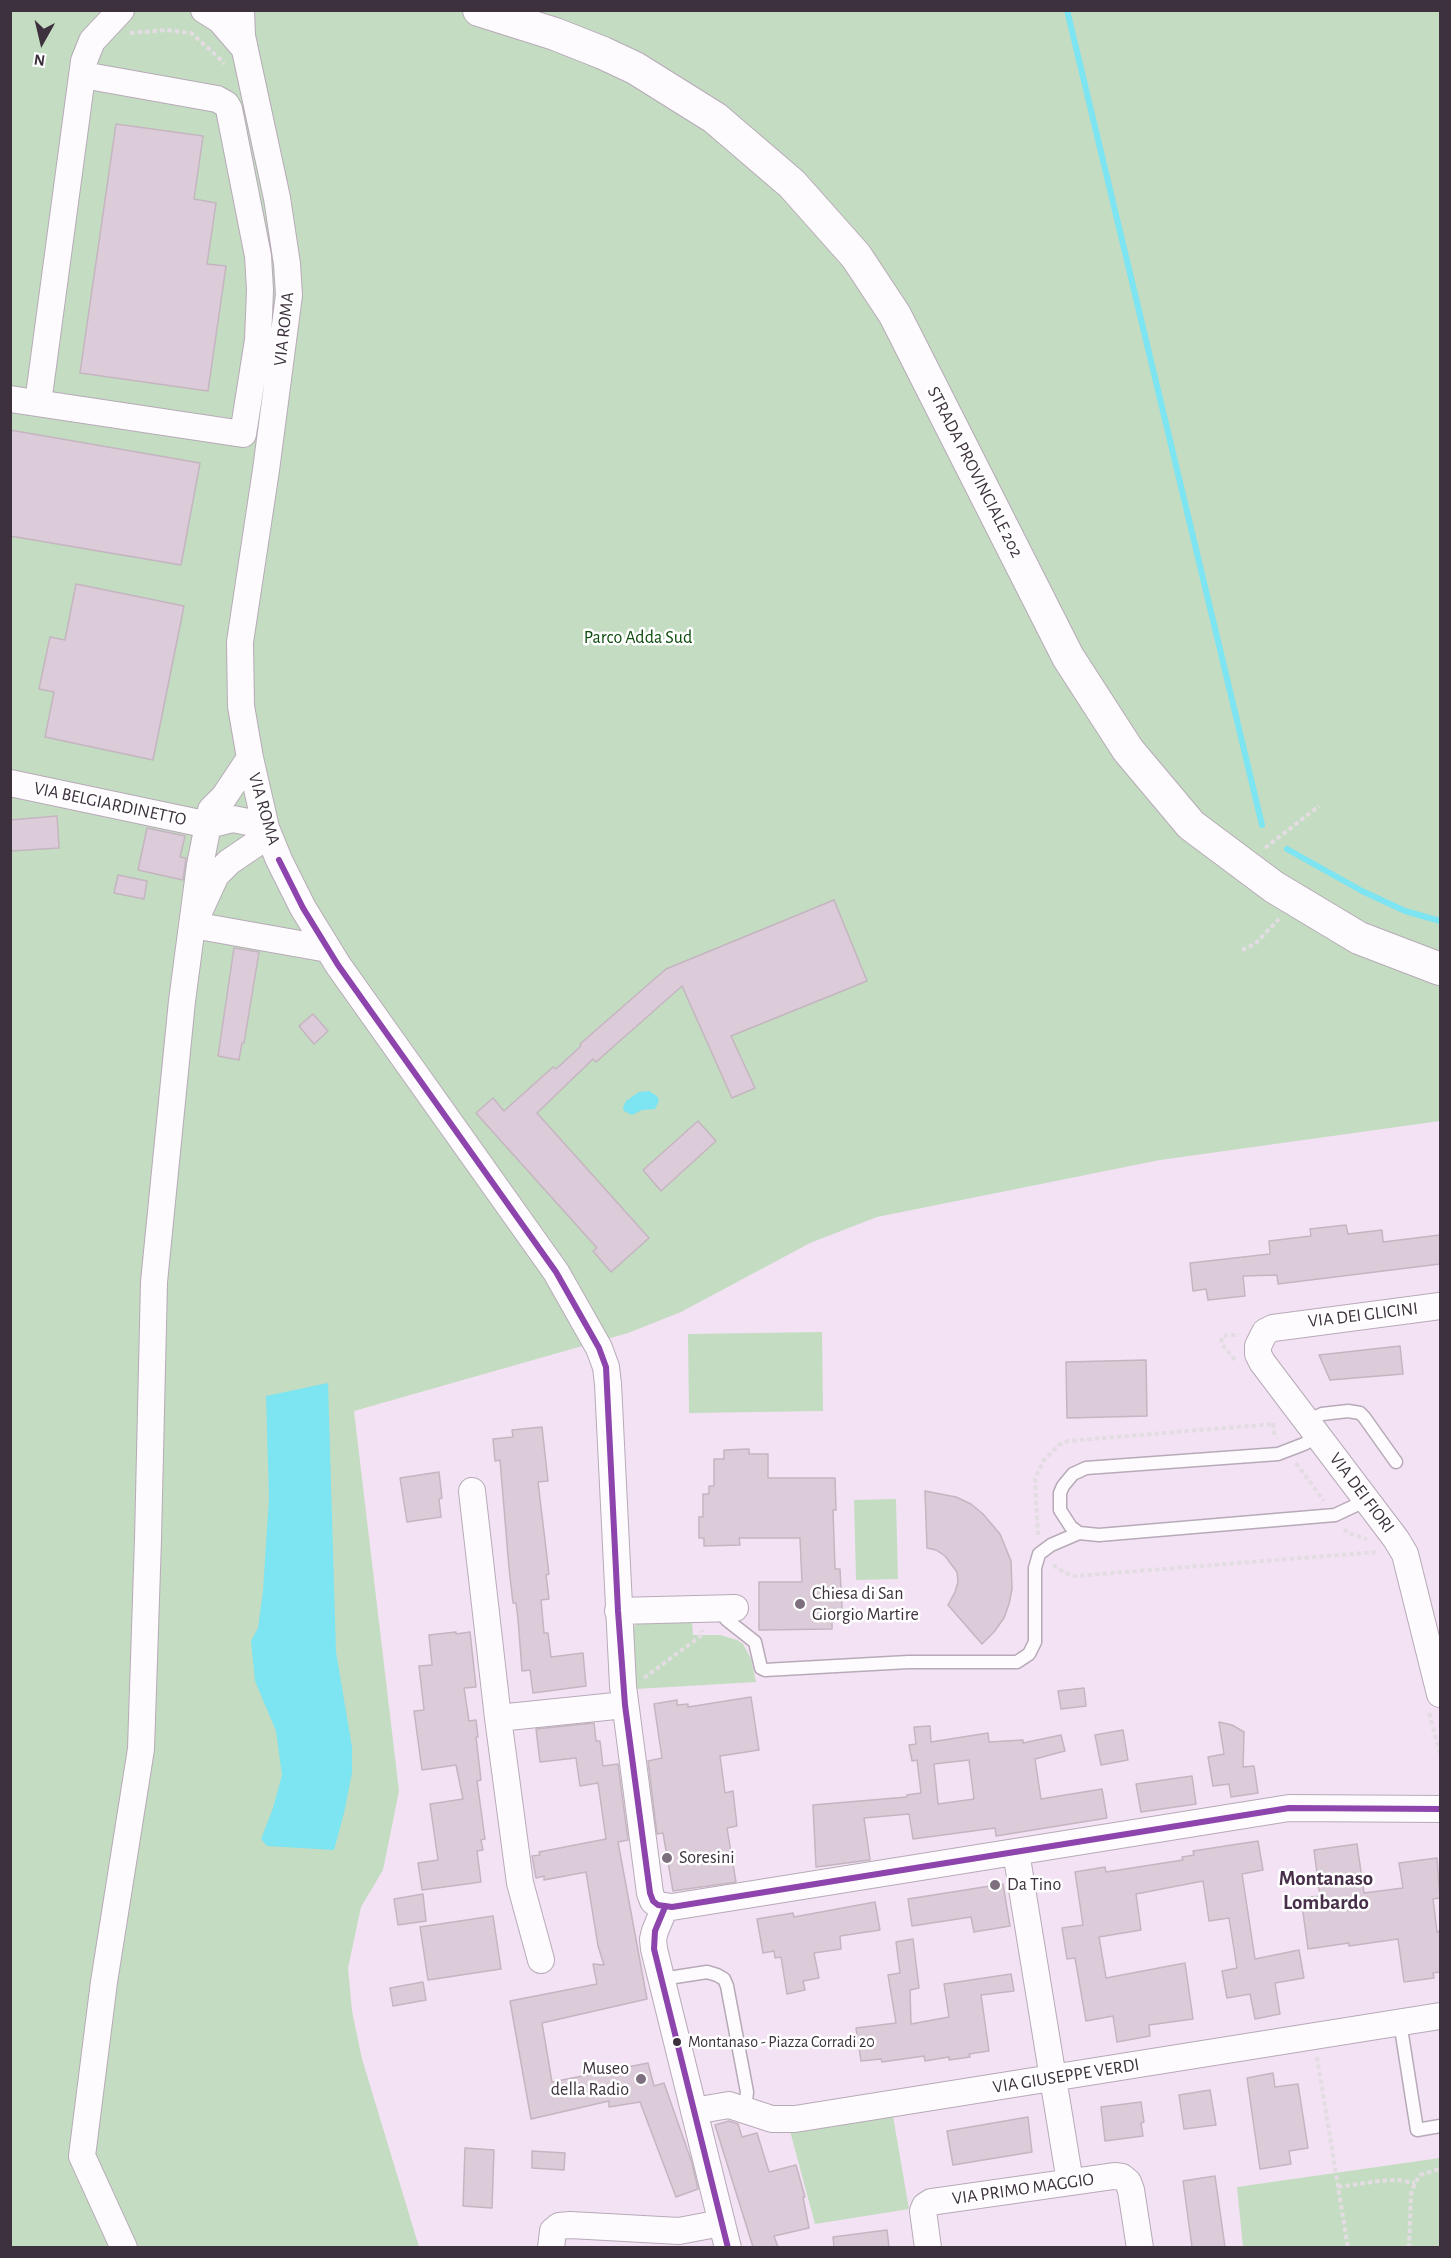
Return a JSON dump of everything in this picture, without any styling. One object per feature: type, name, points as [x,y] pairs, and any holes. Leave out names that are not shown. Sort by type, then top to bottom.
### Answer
[{"type":"street","name":"VIA ROMA","points":[[204,10],[220,20],[246,52]]},
{"type":"street","name":"VIA ROMA","points":[[241,10],[242,36],[276,198],[287,264],[289,295],[240,642],[241,706],[250,758],[266,828],[303,908],[328,949],[556,1272],[599,1348],[606,1367],[624,1695],[650,1893],[653,1901],[665,1907]]},
{"type":"street","name":"STRADA PROVINCIALE 202","points":[[479,10],[555,34],[603,53],[663,84],[741,138],[792,184],[856,256],[908,338],[1068,657],[1128,750],[1191,825],[1274,887],[1359,938],[1440,969]]},
{"type":"street","points":[[38,403],[84,61],[92,41],[121,11]]},
{"type":"street","points":[[10,399],[243,434],[258,340],[260,290],[258,256],[226,104],[217,99],[83,75]]},
{"type":"street","points":[[124,2247],[82,2156],[104,1982],[141,1749],[148,1551],[153,1282],[182,1001],[200,865],[211,810],[224,797],[250,758]]},
{"type":"street","name":"VIA BELGIARDINETTO","points":[[10,783],[208,825]]},
{"type":"street","points":[[193,925],[216,875],[229,862],[257,843],[266,828],[233,819],[208,825]]},
{"type":"street","points":[[208,825],[215,835],[224,841],[247,850],[265,852],[279,860]]},
{"type":"street","points":[[193,925],[328,949]]},
{"type":"street","name":"VIA DEI GLICINI","points":[[1285,1325],[1440,1306]]},
{"type":"street","name":"VIA DEI FIORI","points":[[1285,1325],[1265,1332],[1258,1346],[1258,1354],[1405,1554],[1438,1669],[1440,1694]]},
{"type":"street","points":[[472,1491],[520,1883],[541,1960]]},
{"type":"street","points":[[618,1611],[718,1608]]},
{"type":"street","points":[[498,1718],[624,1695]]},
{"type":"street","points":[[728,2247],[653,1939],[665,1907],[1289,1808],[1440,1809]]},
{"type":"street","points":[[1016,1852],[1070,2182]]},
{"type":"street","name":"VIA GIUSEPPE VERDI","points":[[694,2111],[729,2105],[772,2119],[795,2119],[1440,2016]]},
{"type":"street","name":"VIA PRIMO MAGGIO","points":[[928,2247],[924,2220],[926,2206],[931,2202],[1122,2176],[1128,2182],[1131,2190],[1140,2247]]},
{"type":"street","points":[[551,2247],[553,2231],[559,2226],[679,2231],[722,2223]]},
{"type":"lane","points":[[1079,1533],[1064,1519],[1059,1502],[1063,1486],[1079,1470],[1278,1454],[1304,1444],[1322,1414],[1348,1411],[1360,1413],[1396,1462]]},
{"type":"lane","points":[[718,1608],[727,1620],[755,1642],[761,1668],[765,1670],[888,1663],[1017,1662],[1029,1654],[1035,1642],[1035,1568],[1039,1554],[1051,1545],[1079,1533],[1099,1535],[1335,1515],[1367,1500]]},
{"type":"lane","points":[[662,1980],[707,1972],[724,1979],[728,1986],[747,2092],[745,2109]]},
{"type":"lane","points":[[1400,2022],[1417,2130],[1440,2127]]},
{"type":"path","points":[[1245,866],[1319,806]]},
{"type":"path","points":[[1242,950],[1255,944],[1267,933],[1295,900]]},
{"type":"path","points":[[624,1695],[702,1635],[718,1608]]},
{"type":"path","points":[[1314,2036],[1347,2247]]},
{"type":"path","points":[[1409,2247],[1411,2194],[1415,2182],[1420,2175],[1440,2169]]},
{"type":"path","points":[[1338,2187],[1379,2181],[1415,2182]]},
{"type":"green space","name":"Parco Adda Sud","points":[[11,11],[1440,11],[1440,1121],[1160,1160],[877,1217],[810,1243],[681,1312],[628,1333],[354,1411],[399,1791],[383,1870],[361,1907],[348,1968],[352,2011],[362,2059],[419,2247],[11,2248]]},
{"type":"green space","points":[[822,1332],[823,1411],[689,1413],[688,1334]]},
{"type":"green space","points":[[896,1499],[898,1579],[856,1580],[854,1500]]},
{"type":"green space","points":[[692,1621],[693,1635],[720,1635],[743,1644],[751,1659],[756,1682],[636,1689],[630,1636],[635,1625]]},
{"type":"green space","points":[[893,2116],[909,2209],[815,2224],[790,2131]]},
{"type":"green space","points":[[1440,2158],[1440,2247],[1243,2247],[1237,2187]]},
{"type":"water","points":[[649,1091],[657,1096],[659,1101],[655,1109],[642,1110],[632,1115],[624,1111],[626,1101],[639,1092]]},
{"type":"water","points":[[328,1383],[336,1652],[352,1747],[352,1773],[334,1850],[267,1846],[261,1839],[282,1775],[276,1731],[255,1681],[251,1641],[258,1628],[263,1591],[269,1498],[266,1396]]},
{"type":"building","points":[[116,124],[203,136],[194,199],[216,203],[207,264],[226,266],[208,391],[80,373]]},
{"type":"building","points":[[10,430],[200,463],[181,565],[10,536]]},
{"type":"building","points":[[76,584],[184,606],[153,760],[45,737],[54,692],[39,689],[50,637],[65,640]]},
{"type":"building","points":[[57,816],[59,848],[10,851],[10,820]]},
{"type":"building","points":[[147,828],[185,836],[180,857],[186,858],[183,880],[138,870]]},
{"type":"building","points":[[118,875],[147,881],[144,899],[114,893]]},
{"type":"building","points":[[834,900],[867,981],[731,1036],[755,1088],[732,1098],[682,986],[596,1062],[593,1059],[537,1113],[649,1238],[611,1272],[593,1251],[597,1248],[476,1113],[493,1098],[504,1111],[553,1067],[556,1069],[581,1046],[580,1044],[666,969]]},
{"type":"building","points":[[234,948],[259,952],[244,1043],[242,1043],[239,1060],[218,1056]]},
{"type":"building","points":[[313,1014],[328,1031],[314,1044],[299,1026]]},
{"type":"building","points":[[698,1121],[716,1141],[661,1191],[643,1170]]},
{"type":"building","points":[[1346,1225],[1348,1234],[1382,1230],[1383,1242],[1440,1235],[1440,1264],[1278,1284],[1277,1275],[1243,1276],[1245,1296],[1208,1300],[1206,1289],[1193,1291],[1190,1263],[1270,1254],[1269,1241],[1311,1236],[1310,1229]]},
{"type":"building","points":[[1400,1346],[1403,1374],[1330,1380],[1319,1355]]},
{"type":"building","points":[[1146,1360],[1147,1416],[1067,1418],[1066,1362]]},
{"type":"building","points":[[542,1427],[548,1481],[538,1482],[549,1574],[546,1575],[549,1599],[541,1600],[544,1633],[548,1633],[551,1657],[583,1653],[586,1686],[533,1693],[530,1670],[522,1671],[516,1603],[513,1603],[509,1568],[500,1460],[495,1461],[493,1439],[513,1437],[512,1430]]},
{"type":"building","points":[[749,1449],[749,1454],[768,1454],[768,1478],[835,1478],[836,1510],[833,1510],[835,1569],[840,1569],[842,1609],[832,1618],[832,1629],[759,1630],[759,1582],[802,1582],[800,1538],[739,1538],[740,1545],[704,1546],[704,1538],[699,1538],[699,1517],[703,1517],[703,1494],[709,1494],[709,1486],[714,1486],[714,1459],[724,1459],[724,1450]]},
{"type":"building","points":[[439,1472],[442,1498],[439,1499],[441,1517],[407,1522],[400,1478]]},
{"type":"building","points":[[925,1491],[956,1497],[971,1504],[1000,1534],[1011,1561],[1012,1589],[1009,1604],[1004,1618],[982,1644],[948,1605],[958,1582],[957,1572],[945,1556],[936,1550],[927,1548]]},
{"type":"building","points":[[456,1632],[456,1634],[470,1632],[476,1687],[464,1688],[469,1721],[476,1720],[478,1737],[476,1737],[481,1780],[477,1781],[485,1839],[481,1840],[483,1850],[477,1851],[481,1882],[422,1890],[418,1863],[438,1860],[430,1804],[463,1799],[456,1765],[422,1770],[414,1711],[424,1710],[419,1666],[432,1665],[429,1635]]},
{"type":"building","points":[[1084,1688],[1086,1706],[1061,1709],[1058,1691]]},
{"type":"building","points":[[751,1697],[759,1750],[720,1756],[725,1793],[733,1791],[737,1826],[727,1828],[736,1882],[673,1891],[663,1833],[657,1834],[648,1761],[662,1758],[654,1704],[677,1700],[677,1705],[688,1704],[688,1707]]},
{"type":"building","points":[[1219,1722],[1232,1725],[1244,1732],[1243,1767],[1254,1766],[1258,1793],[1231,1797],[1229,1784],[1213,1786],[1208,1757],[1224,1754]]},
{"type":"building","points":[[594,1723],[596,1741],[600,1741],[603,1766],[618,1764],[628,1840],[618,1842],[647,1999],[542,2023],[552,2082],[648,2063],[654,2086],[664,2083],[692,2163],[698,2189],[676,2197],[640,2102],[609,2107],[609,2101],[531,2119],[510,2001],[597,1984],[593,1964],[604,1965],[598,1946],[586,1872],[544,1880],[544,1876],[536,1878],[532,1856],[540,1855],[539,1852],[606,1839],[598,1783],[580,1786],[576,1758],[540,1762],[536,1729]]},
{"type":"building","points":[[930,1726],[931,1742],[988,1733],[989,1742],[1023,1740],[1023,1743],[1061,1735],[1065,1751],[1035,1759],[1041,1799],[1102,1789],[1107,1818],[996,1836],[995,1828],[913,1839],[909,1814],[864,1818],[870,1860],[816,1867],[813,1805],[907,1797],[907,1795],[921,1793],[917,1760],[912,1761],[909,1745],[916,1744],[914,1727]],"holes":[[[969,1760],[974,1799],[938,1804],[934,1764]]]},
{"type":"building","points":[[1123,1730],[1128,1760],[1101,1765],[1095,1735]]},
{"type":"building","points":[[1192,1776],[1196,1804],[1141,1812],[1136,1784]]},
{"type":"building","points":[[1258,1841],[1263,1870],[1242,1874],[1255,1959],[1299,1950],[1304,1978],[1275,1983],[1280,2014],[1255,2019],[1250,1994],[1227,1998],[1222,1971],[1237,1968],[1229,1918],[1209,1921],[1203,1881],[1136,1894],[1141,1930],[1099,1937],[1106,1978],[1185,1963],[1193,2019],[1149,2025],[1150,2036],[1117,2042],[1113,2016],[1086,2021],[1075,1958],[1067,1959],[1062,1928],[1083,1925],[1075,1872],[1105,1867],[1106,1872],[1183,1860],[1182,1857],[1194,1855],[1193,1851]]},
{"type":"building","points":[[1357,1844],[1364,1893],[1403,1888],[1399,1863],[1437,1858],[1440,1898],[1433,1899],[1437,1932],[1440,1931],[1440,1972],[1433,1973],[1434,1978],[1404,1982],[1398,1939],[1308,1949],[1301,1898],[1320,1896],[1314,1850]]},
{"type":"building","points":[[1003,1884],[1010,1926],[974,1932],[971,1917],[912,1926],[908,1899]]},
{"type":"building","points":[[423,1894],[426,1921],[398,1925],[394,1899]]},
{"type":"building","points":[[875,1902],[880,1930],[840,1936],[841,1949],[814,1953],[819,1978],[803,1981],[805,1990],[787,1994],[781,1957],[775,1958],[774,1951],[763,1953],[757,1919],[793,1913],[794,1917]]},
{"type":"building","points":[[493,1916],[501,1969],[428,1980],[420,1927]]},
{"type":"building","points":[[913,1939],[919,1988],[910,1990],[911,2024],[949,2017],[944,1984],[1011,1974],[1014,1991],[981,1995],[989,2051],[949,2060],[949,2057],[925,2061],[924,2056],[882,2062],[881,2059],[861,2061],[856,2028],[896,2023],[888,1975],[900,1973],[896,1942]]},
{"type":"building","points":[[423,1982],[426,2000],[393,2006],[390,1988]]},
{"type":"building","points":[[1273,2073],[1275,2087],[1298,2084],[1308,2148],[1289,2151],[1291,2164],[1260,2169],[1247,2078]]},
{"type":"building","points":[[1210,2090],[1216,2125],[1184,2129],[1179,2095]]},
{"type":"building","points":[[1141,2102],[1144,2122],[1141,2123],[1143,2136],[1105,2141],[1101,2107]]},
{"type":"building","points":[[1028,2117],[1032,2152],[953,2165],[947,2131]]},
{"type":"building","points":[[729,2121],[738,2124],[742,2137],[757,2133],[769,2172],[796,2165],[805,2197],[803,2197],[809,2228],[774,2236],[778,2247],[753,2247],[715,2125]]},
{"type":"building","points":[[465,2148],[494,2150],[492,2208],[463,2206]]},
{"type":"building","points":[[532,2151],[565,2153],[564,2170],[532,2168]]},
{"type":"building","points":[[1215,2176],[1225,2247],[1192,2247],[1183,2181]]},
{"type":"building","points":[[887,2230],[889,2247],[834,2247],[833,2237]]},
{"type":"waterway","points":[[1067,10],[1262,825]]},
{"type":"waterway","points":[[1287,849],[1362,891],[1405,911],[1440,921]]},
{"type":"transit line","points":[[279,860],[303,908],[338,965],[556,1272],[599,1348],[606,1367],[625,1705],[650,1893],[653,1901],[658,1905],[672,1907],[1289,1808],[1440,1809]]},
{"type":"transit line","points":[[665,1907],[655,1931],[654,1949],[728,2248]]},
{"type":"place","name":"Chiesa di San Giorgio Martire","points":[[800,1604]]},
{"type":"place","name":"Soresini","points":[[667,1858]]},
{"type":"place","name":"Da Tino","points":[[995,1885]]},
{"type":"place","name":"Montanaso - Piazza Corradi 20","points":[[677,2042]]},
{"type":"place","name":"Museo della Radio","points":[[641,2079]]},
{"type":"district","name":"Montanaso Lombardo","points":[[1326,1891]]}]
